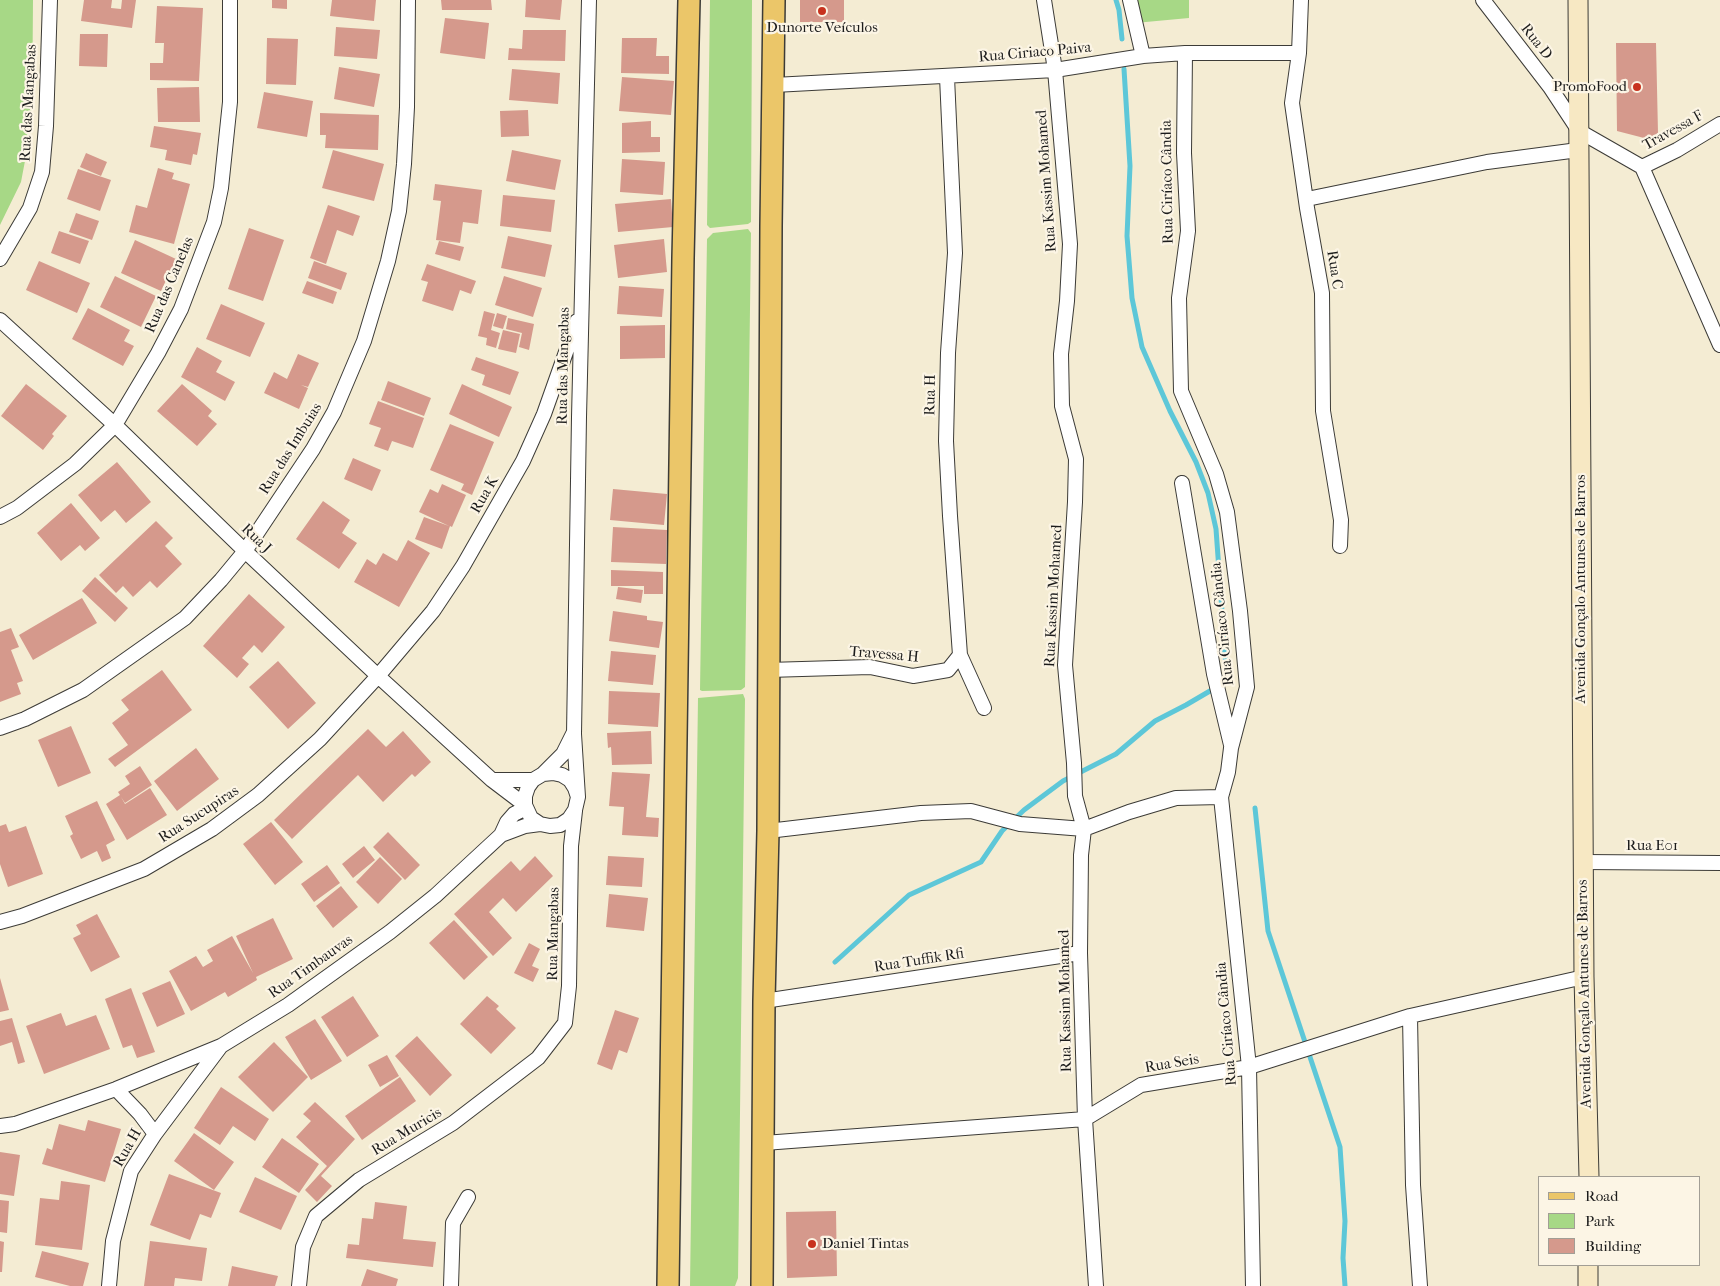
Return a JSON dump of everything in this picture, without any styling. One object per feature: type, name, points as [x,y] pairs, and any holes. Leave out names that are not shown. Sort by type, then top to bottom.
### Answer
[{"type":"main road","points":[[668,1286],[689,0]]},
{"type":"main road","points":[[762,1286],[764,1001],[768,831],[774,0]]},
{"type":"main road","name":"Avenida Gonçalo Antunes de Barros","points":[[1578,0],[1584,977],[1589,1176]]},
{"type":"main road","points":[[1588,1266],[1588,1286]]},
{"type":"street","name":"Rua das Mangabas","points":[[0,259],[30,208],[42,172],[46,126],[50,0]]},
{"type":"street","name":"Rua das Canelas","points":[[0,517],[17,508],[75,464],[115,425],[158,353],[181,309],[214,222],[221,188],[230,102],[230,0]]},
{"type":"street","name":"Rua das Imbuias","points":[[0,728],[83,690],[185,618],[245,551],[313,449],[334,412],[364,341],[386,270],[398,211],[404,164],[407,106],[408,0]]},
{"type":"street","name":"Rua das Mangabas","points":[[576,804],[574,734],[581,307],[589,0]]},
{"type":"street","name":"Rua Kassim Mohamed","points":[[1044,0],[1055,70],[1070,244],[1061,354],[1062,406],[1076,459],[1065,665],[1074,763],[1074,788],[1084,829],[1081,855],[1080,953],[1085,1119],[1096,1286]]},
{"type":"street","points":[[1130,0],[1143,56]]},
{"type":"street","name":"Rua C","points":[[1301,0],[1298,54],[1292,103],[1307,208],[1322,293],[1323,411],[1341,520],[1340,546]]},
{"type":"street","name":"Rua D","points":[[1483,0],[1550,87],[1579,131]]},
{"type":"street","name":"Rua Ciriaco Paiva","points":[[774,85],[1055,70],[1143,56],[1185,53],[1298,54]]},
{"type":"street","name":"Rua Ciríaco Cândia","points":[[1185,53],[1184,153],[1188,231],[1180,298],[1181,391],[1216,474],[1227,512],[1240,611],[1247,687],[1221,797],[1249,1067],[1253,1286]]},
{"type":"street","name":"Rua H","points":[[947,76],[955,253],[948,352],[946,441],[960,655],[984,708]]},
{"type":"street","name":"Travessa F","points":[[1642,167],[1677,150],[1720,124]]},
{"type":"street","points":[[1579,131],[1642,167],[1720,346]]},
{"type":"street","points":[[1307,199],[1487,162],[1578,150]]},
{"type":"street","name":"Rua K","points":[[378,676],[433,611],[458,574],[523,461],[544,414],[581,307]]},
{"type":"street","name":"Rua J","points":[[0,320],[115,425],[378,676],[492,780],[525,807]]},
{"type":"street","points":[[1182,483],[1214,674],[1232,748]]},
{"type":"street","name":"Travessa H","points":[[768,670],[870,667],[913,676],[948,670],[960,655]]},
{"type":"street","name":"Rua Sucupiras","points":[[0,922],[22,916],[144,869],[212,829],[258,795],[320,739],[378,676]]},
{"type":"street","points":[[571,846],[558,832],[531,818],[525,807],[525,796],[528,787],[563,754],[574,734]]},
{"type":"street","points":[[492,780],[538,777],[553,773],[562,775],[570,780],[575,788],[576,804],[569,819],[565,822],[560,825],[525,826],[501,835]]},
{"type":"street","points":[[768,831],[921,813],[970,811],[1020,824],[1084,829],[1176,798],[1221,797]]},
{"type":"street","name":"Rua Mangabas","points":[[566,1023],[569,986],[571,846],[576,804]]},
{"type":"street","points":[[501,835],[507,822],[514,814],[525,807]]},
{"type":"street","name":"Rua Timbauvas","points":[[0,1126],[16,1124],[116,1089],[221,1046],[288,1005],[390,932],[435,896],[501,835]]},
{"type":"street","name":"Rua E01","points":[[1583,862],[1720,863]]},
{"type":"street","name":"Rua Tuffik Rfi","points":[[764,1001],[1080,953]]},
{"type":"street","name":"Rua Seis","points":[[764,1143],[1085,1119],[1141,1085],[1249,1067],[1410,1016],[1584,977]]},
{"type":"street","points":[[1410,1016],[1413,1185],[1420,1286]]},
{"type":"street","name":"Rua Muricis","points":[[299,1286],[303,1247],[316,1216],[359,1180],[454,1123],[538,1058],[566,1023]]},
{"type":"street","name":"Rua H","points":[[109,1286],[114,1241],[131,1171],[155,1134],[221,1046]]},
{"type":"street","points":[[116,1089],[140,1114],[155,1134]]},
{"type":"street","points":[[451,1286],[453,1222],[468,1197]]},
{"type":"green space","points":[[0,0],[33,0],[32,124],[21,182],[0,225]]},
{"type":"green space","points":[[710,0],[752,0],[751,222],[748,224],[710,228],[707,225]]},
{"type":"green space","points":[[1132,0],[1189,0],[1189,18],[1135,23]]},
{"type":"green space","points":[[748,229],[751,233],[745,687],[741,690],[702,691],[700,690],[707,239],[713,233]]},
{"type":"green space","points":[[743,694],[745,699],[738,1278],[735,1286],[690,1286],[698,698]]},
{"type":"building","points":[[84,0],[112,0],[111,8],[121,9],[122,0],[136,0],[132,28],[81,21]]},
{"type":"building","points":[[272,0],[287,0],[287,9],[272,8]]},
{"type":"building","points":[[332,0],[376,0],[374,21],[330,16]]},
{"type":"building","points":[[441,0],[491,0],[492,10],[442,10]]},
{"type":"building","points":[[526,0],[562,0],[560,20],[525,17]]},
{"type":"building","name":"Dunorte Veículos","points":[[800,0],[844,0],[844,22],[800,22]]},
{"type":"building","points":[[157,6],[203,8],[199,81],[150,80],[150,63],[163,63],[164,43],[155,43]]},
{"type":"building","points":[[445,18],[489,23],[485,59],[440,53]]},
{"type":"building","points":[[336,27],[380,30],[377,59],[334,56]]},
{"type":"building","points":[[523,30],[566,30],[565,61],[508,60],[509,48],[522,49]]},
{"type":"building","points":[[80,34],[108,34],[107,67],[79,66]]},
{"type":"building","points":[[267,38],[298,39],[296,85],[266,84]]},
{"type":"building","points":[[622,38],[657,38],[656,56],[669,56],[669,74],[621,73]]},
{"type":"building","name":"PromoFood","points":[[1616,43],[1656,43],[1658,133],[1648,139],[1617,131]]},
{"type":"building","points":[[339,67],[380,74],[374,107],[334,99]]},
{"type":"building","points":[[512,69],[560,73],[558,104],[509,100]]},
{"type":"building","points":[[622,77],[674,81],[671,115],[619,111]]},
{"type":"building","points":[[199,87],[200,122],[158,122],[157,88]]},
{"type":"building","points":[[264,92],[313,101],[307,137],[257,128]]},
{"type":"building","points":[[528,110],[529,136],[501,137],[500,111]]},
{"type":"building","points":[[320,113],[379,115],[378,150],[325,148],[326,135],[320,135]]},
{"type":"building","points":[[651,121],[651,137],[660,137],[660,152],[622,153],[622,123]]},
{"type":"building","points":[[154,126],[201,133],[197,155],[193,154],[191,165],[165,160],[167,150],[150,147]]},
{"type":"building","points":[[333,150],[384,164],[374,201],[322,188]]},
{"type":"building","points":[[512,150],[561,160],[555,190],[506,181]]},
{"type":"building","points":[[86,153],[107,162],[101,176],[80,167]]},
{"type":"building","points":[[622,159],[665,162],[663,195],[620,192]]},
{"type":"building","points":[[158,168],[174,173],[172,179],[190,184],[174,244],[129,232],[136,205],[147,208]]},
{"type":"building","points":[[78,169],[111,180],[100,211],[67,199]]},
{"type":"building","points":[[435,184],[482,190],[478,224],[463,222],[460,243],[436,240],[441,201],[433,200]]},
{"type":"building","points":[[503,195],[555,200],[551,232],[500,226]]},
{"type":"building","points":[[671,199],[673,227],[618,232],[615,204]]},
{"type":"building","points":[[328,205],[360,216],[353,236],[337,230],[326,264],[310,258]]},
{"type":"building","points":[[76,213],[99,221],[92,240],[69,232]]},
{"type":"building","points":[[249,228],[284,240],[263,301],[228,289]]},
{"type":"building","points":[[59,231],[89,241],[80,264],[51,253]]},
{"type":"building","points":[[508,236],[552,245],[545,277],[501,268]]},
{"type":"building","points":[[664,239],[667,272],[618,278],[614,245]]},
{"type":"building","points":[[135,240],[176,259],[161,291],[121,273]]},
{"type":"building","points":[[439,241],[464,247],[460,261],[435,254]]},
{"type":"building","points":[[39,261],[90,283],[77,313],[26,290]]},
{"type":"building","points":[[314,261],[347,273],[341,290],[308,278]]},
{"type":"building","points":[[427,264],[476,281],[471,294],[460,290],[453,311],[422,301],[428,282],[421,280]]},
{"type":"building","points":[[115,276],[156,296],[141,327],[100,307]]},
{"type":"building","points":[[504,276],[542,288],[533,317],[495,305]]},
{"type":"building","points":[[307,281],[337,292],[333,304],[302,293]]},
{"type":"building","points":[[619,286],[664,289],[662,317],[617,314]]},
{"type":"building","points":[[221,304],[265,323],[250,357],[206,339]]},
{"type":"building","points":[[88,308],[130,330],[124,341],[134,346],[123,366],[72,339]]},
{"type":"building","points":[[484,311],[495,314],[491,330],[500,333],[496,348],[486,345],[487,338],[478,336]]},
{"type":"building","points":[[497,313],[507,316],[503,329],[493,326]]},
{"type":"building","points":[[508,318],[534,324],[529,350],[519,347],[522,333],[506,329]]},
{"type":"building","points":[[665,325],[665,358],[620,359],[620,326]]},
{"type":"building","points":[[503,330],[520,334],[516,353],[498,349]]},
{"type":"building","points":[[197,347],[222,361],[216,372],[235,382],[225,401],[181,377]]},
{"type":"building","points":[[298,354],[319,363],[308,387],[301,385],[308,388],[299,409],[264,393],[274,372],[287,379]]},
{"type":"building","points":[[476,357],[519,372],[510,395],[482,385],[485,375],[471,370]]},
{"type":"building","points":[[388,381],[431,398],[424,416],[381,400]]},
{"type":"building","points":[[26,384],[67,416],[52,434],[54,436],[43,450],[1,416]]},
{"type":"building","points":[[182,384],[212,411],[208,416],[217,424],[197,446],[157,411]]},
{"type":"building","points":[[462,384],[512,407],[499,437],[449,414]]},
{"type":"building","points":[[378,401],[424,418],[413,448],[392,441],[388,451],[374,446],[381,428],[369,424]]},
{"type":"building","points":[[450,424],[494,442],[472,495],[461,490],[464,484],[430,470]]},
{"type":"building","points":[[353,458],[381,470],[372,491],[344,479]]},
{"type":"building","points":[[117,462],[151,502],[126,523],[115,510],[101,522],[78,495]]},
{"type":"building","points":[[442,484],[466,495],[452,527],[450,526],[442,549],[415,539],[424,517],[449,526],[419,512],[430,489],[438,493]]},
{"type":"building","points":[[613,489],[667,494],[664,525],[610,520]]},
{"type":"building","points":[[323,501],[350,520],[342,533],[357,543],[339,569],[296,539]]},
{"type":"building","points":[[71,503],[100,538],[85,551],[80,545],[61,561],[37,533]]},
{"type":"building","points":[[156,521],[173,538],[165,546],[182,564],[157,588],[150,581],[133,597],[123,586],[116,593],[99,575]]},
{"type":"building","points":[[613,527],[667,530],[666,564],[611,562]]},
{"type":"building","points":[[408,540],[430,553],[399,607],[354,582],[367,559],[376,565],[383,553],[397,561]]},
{"type":"building","points":[[611,570],[663,572],[663,594],[644,594],[644,586],[611,586]]},
{"type":"building","points":[[95,577],[128,608],[115,622],[82,591]]},
{"type":"building","points":[[618,587],[643,590],[641,603],[616,599]]},
{"type":"building","points":[[249,594],[285,627],[262,653],[254,645],[242,658],[249,664],[237,678],[203,646]]},
{"type":"building","points":[[82,598],[97,623],[33,660],[19,635]]},
{"type":"building","points":[[613,611],[647,616],[647,620],[663,622],[659,648],[609,641]]},
{"type":"building","points":[[11,628],[19,647],[11,650],[23,681],[17,683],[21,694],[0,702],[0,632]]},
{"type":"building","points":[[611,651],[656,655],[653,685],[608,681]]},
{"type":"building","points":[[278,661],[316,703],[288,729],[249,687]]},
{"type":"building","points":[[162,670],[192,710],[115,767],[108,759],[128,745],[112,723],[129,710],[121,700]]},
{"type":"building","points":[[609,691],[660,693],[658,727],[608,724]]},
{"type":"building","points":[[71,726],[91,773],[58,787],[38,740]]},
{"type":"building","points":[[368,729],[386,747],[403,731],[431,762],[415,777],[412,774],[383,802],[358,775],[292,839],[274,820]]},
{"type":"building","points":[[651,731],[652,764],[612,765],[611,747],[608,748],[607,733]]},
{"type":"building","points":[[196,748],[219,779],[177,811],[154,781]]},
{"type":"building","points":[[140,766],[152,785],[125,803],[121,797],[125,804],[150,788],[167,815],[127,840],[106,804],[120,795],[118,792],[130,784],[125,776]]},
{"type":"building","points":[[612,772],[650,774],[646,817],[659,818],[658,837],[622,835],[624,807],[609,806]]},
{"type":"building","points":[[97,801],[115,840],[106,845],[111,858],[102,862],[97,851],[81,859],[70,836],[73,834],[65,816]]},
{"type":"building","points":[[271,822],[303,862],[275,885],[243,844]]},
{"type":"building","points":[[6,824],[9,832],[26,826],[43,874],[8,887],[0,864],[0,826]]},
{"type":"building","points":[[388,832],[420,865],[405,880],[373,847]]},
{"type":"building","points":[[364,846],[375,860],[353,878],[342,864]]},
{"type":"building","points":[[535,856],[553,876],[516,912],[503,898],[489,912],[512,938],[493,956],[454,914],[511,861],[520,871]]},
{"type":"building","points":[[608,856],[644,858],[642,887],[606,885]]},
{"type":"building","points":[[380,857],[402,879],[378,904],[356,882]]},
{"type":"building","points":[[327,865],[340,883],[314,902],[301,884]]},
{"type":"building","points":[[341,886],[358,907],[333,928],[316,906]]},
{"type":"building","points":[[609,894],[648,898],[644,931],[606,927]]},
{"type":"building","points":[[97,914],[120,957],[91,972],[73,938],[81,934],[76,925]]},
{"type":"building","points":[[273,918],[293,959],[256,977],[257,980],[228,997],[225,992],[191,1011],[169,971],[196,956],[203,967],[213,961],[207,950],[232,936],[253,973],[236,936]]},
{"type":"building","points":[[454,920],[488,957],[464,980],[429,943]]},
{"type":"building","points":[[529,943],[540,949],[532,966],[539,969],[533,982],[514,973]]},
{"type":"building","points":[[0,978],[9,1010],[0,1012]]},
{"type":"building","points":[[170,981],[185,1014],[157,1027],[142,993]]},
{"type":"building","points":[[131,988],[155,1052],[137,1058],[132,1045],[123,1048],[105,999]]},
{"type":"building","points":[[353,996],[379,1036],[347,1057],[321,1017]]},
{"type":"building","points":[[487,996],[499,1006],[496,1009],[516,1028],[491,1054],[460,1024]]},
{"type":"building","points":[[615,1010],[639,1018],[627,1053],[619,1050],[612,1070],[597,1064]]},
{"type":"building","points":[[61,1013],[66,1026],[96,1015],[110,1049],[44,1074],[26,1026]]},
{"type":"building","points":[[12,1018],[25,1062],[18,1064],[12,1042],[0,1046],[0,1021]]},
{"type":"building","points":[[315,1019],[342,1061],[311,1080],[285,1037]]},
{"type":"building","points":[[417,1036],[452,1075],[430,1096],[395,1056]]},
{"type":"building","points":[[274,1042],[308,1077],[273,1112],[238,1077]]},
{"type":"building","points":[[387,1055],[399,1076],[380,1087],[368,1065]]},
{"type":"building","points":[[400,1077],[416,1101],[362,1140],[345,1116]]},
{"type":"building","points":[[221,1087],[269,1119],[255,1141],[233,1126],[220,1145],[194,1128]]},
{"type":"building","points":[[315,1102],[355,1139],[321,1176],[332,1186],[317,1202],[305,1190],[327,1166],[296,1137],[311,1121],[303,1114]]},
{"type":"building","points":[[88,1120],[121,1129],[105,1182],[42,1164],[47,1148],[52,1150],[59,1124],[85,1131]]},
{"type":"building","points":[[194,1133],[234,1162],[214,1190],[174,1161]]},
{"type":"building","points":[[282,1138],[319,1164],[299,1193],[262,1167]]},
{"type":"building","points":[[0,1152],[20,1155],[14,1196],[0,1194]]},
{"type":"building","points":[[169,1174],[221,1193],[211,1218],[200,1214],[190,1240],[150,1225]]},
{"type":"building","points":[[255,1177],[297,1196],[281,1230],[239,1212]]},
{"type":"building","points":[[61,1181],[90,1185],[82,1250],[35,1245],[40,1198],[59,1200]]},
{"type":"building","points":[[0,1200],[9,1201],[7,1233],[0,1232]]},
{"type":"building","points":[[375,1202],[407,1206],[403,1239],[436,1242],[433,1267],[346,1258],[348,1244],[359,1245],[362,1218],[373,1219]]},
{"type":"building","name":"Daniel Tintas","points":[[836,1211],[837,1276],[787,1278],[786,1212]]},
{"type":"building","points":[[0,1241],[4,1242],[2,1272],[0,1272]]},
{"type":"building","points":[[150,1241],[207,1248],[202,1281],[175,1278],[174,1286],[144,1286]]},
{"type":"building","points":[[42,1251],[89,1263],[83,1286],[70,1286],[35,1277]]},
{"type":"building","points":[[232,1266],[278,1276],[275,1286],[228,1286]]},
{"type":"building","points":[[367,1269],[398,1279],[396,1286],[361,1286]]},
{"type":"waterway","points":[[1116,0],[1122,39]]},
{"type":"waterway","points":[[835,962],[909,895],[981,862],[1002,831],[1024,810],[1063,781],[1116,754],[1155,721],[1227,681],[1216,529],[1208,493],[1196,462],[1170,411],[1142,347],[1132,298],[1127,236],[1130,166],[1124,69]]},
{"type":"waterway","points":[[1255,808],[1268,931],[1340,1147],[1345,1221],[1343,1258],[1345,1286]]},
{"type":"place","name":"Dunorte Veículos","points":[[822,11]]},
{"type":"place","name":"PromoFood","points":[[1637,87]]},
{"type":"place","name":"Daniel Tintas","points":[[812,1244]]}]
